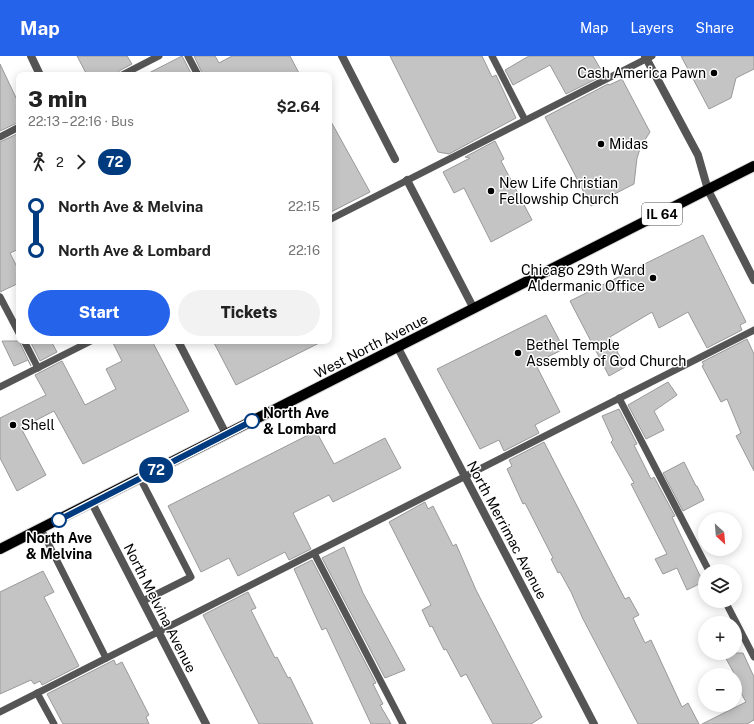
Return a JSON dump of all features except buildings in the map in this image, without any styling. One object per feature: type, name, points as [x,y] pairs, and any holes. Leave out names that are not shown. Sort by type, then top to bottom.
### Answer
[{"type":"main road","name":"West North Avenue","points":[[0,549],[754,166]]},
{"type":"street","points":[[31,56],[39,72]]},
{"type":"street","points":[[342,56],[395,159]]},
{"type":"street","points":[[648,57],[698,155],[708,190],[754,280]]},
{"type":"street","points":[[408,180],[474,309]]},
{"type":"street","points":[[180,344],[226,434]]},
{"type":"street","name":"North Merrimac Avenue","points":[[398,348],[594,724]]},
{"type":"street","name":"North Melvina Avenue","points":[[92,503],[206,724]]},
{"type":"lane","points":[[128,72],[159,56]]},
{"type":"lane","points":[[188,56],[196,72]]},
{"type":"lane","points":[[492,56],[525,120]]},
{"type":"lane","points":[[332,218],[648,57]]},
{"type":"lane","points":[[0,137],[16,129]]},
{"type":"lane","points":[[0,297],[16,326]]},
{"type":"lane","points":[[0,712],[754,330]]},
{"type":"lane","points":[[26,344],[38,368]]},
{"type":"lane","points":[[0,388],[85,344]]},
{"type":"lane","points":[[619,398],[705,564]]},
{"type":"lane","points":[[140,478],[191,577],[143,601]]},
{"type":"lane","points":[[41,528],[106,658]]},
{"type":"lane","points":[[314,553],[403,724]]},
{"type":"lane","points":[[729,608],[754,658]]},
{"type":"lane","points":[[37,693],[54,724]]},
{"type":"bus line","name":"72","points":[[59,520],[252,421]]},
{"type":"place","name":"Cash America Pawn","points":[[714,73]]},
{"type":"place","name":"Midas","points":[[601,144]]},
{"type":"place","name":"New Life Christian Fellowship Church","points":[[491,191]]},
{"type":"place","name":"Chicago 29th Ward Aldermanic Office","points":[[653,278]]},
{"type":"place","name":"Bethel Temple Assembly of God Church","points":[[518,353]]},
{"type":"place","name":"North Ave & Lombard","points":[[252,421]]},
{"type":"place","name":"Shell","points":[[13,425]]},
{"type":"place","name":"North Ave & Melvina","points":[[59,520]]}]
